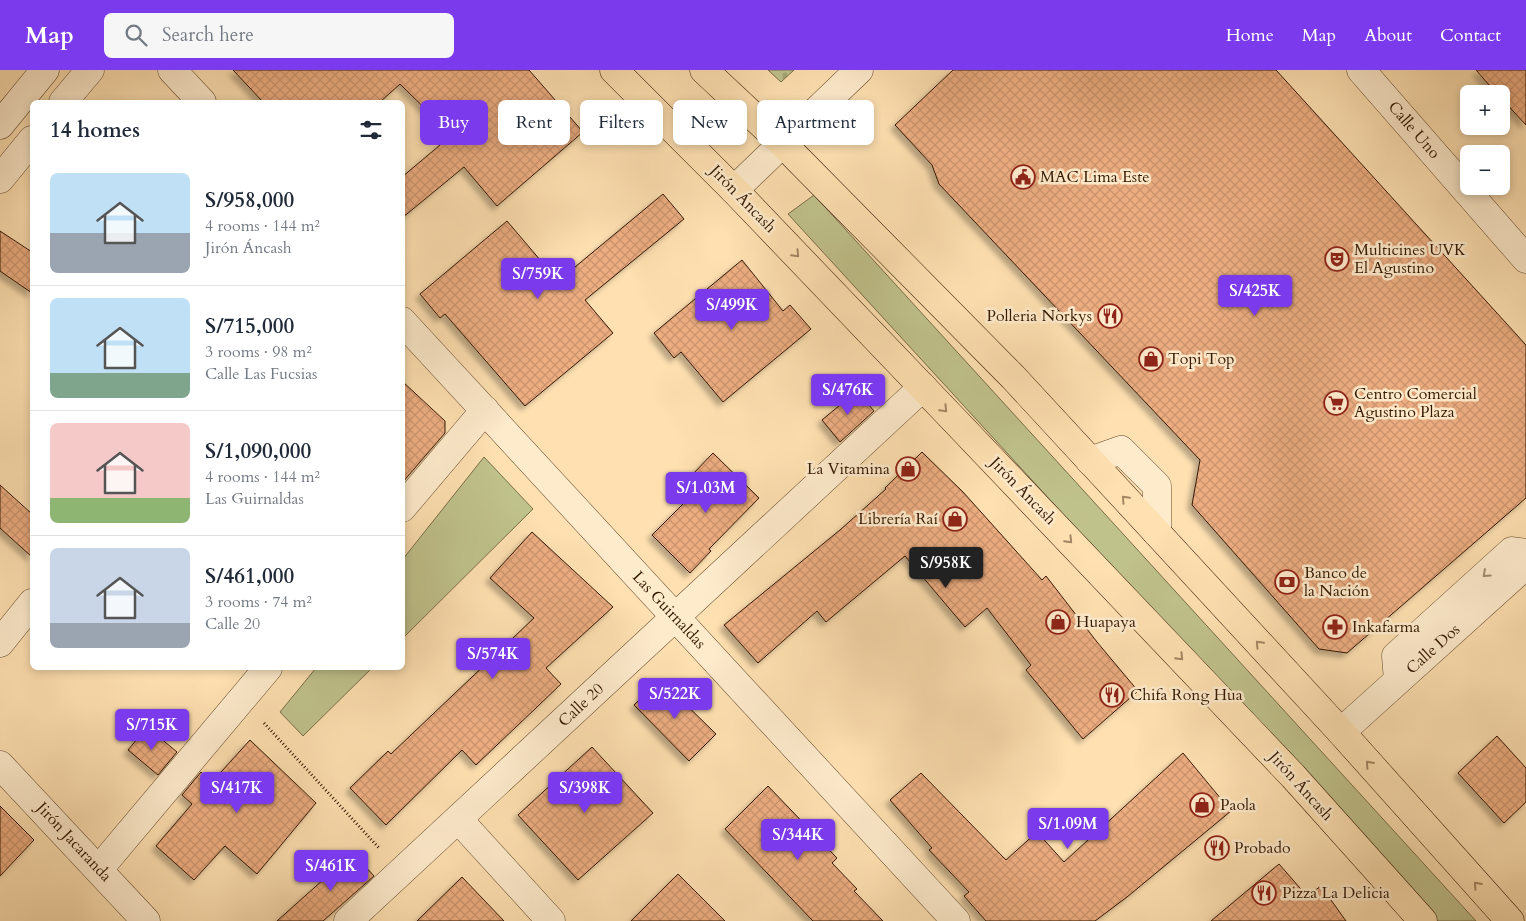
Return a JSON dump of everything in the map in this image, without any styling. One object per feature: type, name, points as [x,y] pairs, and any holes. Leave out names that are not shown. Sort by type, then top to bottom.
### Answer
[{"type":"main road","name":"Jirón Áncash","points":[[614,70],[734,190],[1293,776],[1423,921]]},
{"type":"main road","points":[[704,70],[757,120]]},
{"type":"main road","points":[[784,145],[1013,377],[1340,732],[1510,921]]},
{"type":"street","points":[[0,125],[45,70]]},
{"type":"street","points":[[65,100],[90,70]]},
{"type":"street","points":[[172,70],[200,100]]},
{"type":"street","points":[[827,100],[859,70]]},
{"type":"street","name":"Calle Uno","points":[[1361,70],[1526,259]]},
{"type":"street","points":[[0,179],[30,142]]},
{"type":"street","points":[[734,190],[780,145]]},
{"type":"street","name":"Las Guirnaldas","points":[[405,324],[956,921]]},
{"type":"street","name":"Calle 20","points":[[348,921],[923,387]]},
{"type":"street","points":[[405,504],[485,410]]},
{"type":"street","points":[[1398,680],[1396,656],[1512,551],[1526,553]]},
{"type":"street","name":"Calle Dos","points":[[1340,732],[1526,565]]},
{"type":"street","points":[[0,643],[30,606]]},
{"type":"street","points":[[100,869],[266,670]]},
{"type":"street","name":"Jirón Jacaranda","points":[[0,765],[100,869],[146,921]]},
{"type":"street","points":[[458,819],[550,921]]},
{"type":"path","points":[[242,699],[401,872]]},
{"type":"green space","points":[[768,70],[794,70],[781,82]]},
{"type":"green space","points":[[814,195],[1476,921],[1436,921],[788,214]]},
{"type":"green space","points":[[484,457],[533,509],[405,636],[405,556]]},
{"type":"green space","points":[[314,670],[370,670],[303,736],[280,712]]},
{"type":"building","points":[[233,70],[529,70],[555,100],[498,100],[498,145],[568,145],[497,206],[464,167],[405,216],[405,174],[440,145],[488,145],[488,100],[420,100],[420,104],[400,84],[382,100],[261,100]]},
{"type":"building","name":"Centro Comercial Agustino Plaza","points":[[953,70],[1276,70],[1526,345],[1526,498],[1347,653],[1319,649],[1192,505],[1200,460],[939,184],[932,165],[895,125]]},
{"type":"building","points":[[1476,70],[1526,70],[1526,125],[1510,108],[1510,85],[1489,85]]},
{"type":"building","points":[[570,117],[580,129],[580,135],[570,143]]},
{"type":"building","points":[[663,194],[684,219],[585,300],[613,333],[525,406],[445,314],[440,318],[420,294],[507,221],[547,268],[552,264],[563,277]]},
{"type":"building","points":[[0,231],[30,251],[30,292],[0,271]]},
{"type":"building","points":[[742,260],[783,311],[790,305],[811,329],[723,402],[681,352],[674,358],[654,333]]},
{"type":"building","points":[[405,384],[445,421],[445,433],[405,480]]},
{"type":"building","points":[[857,391],[874,411],[840,442],[822,420]]},
{"type":"building","points":[[922,452],[963,492],[1042,580],[1046,576],[1138,691],[1083,739],[1026,670],[1031,665],[987,608],[965,627],[905,556],[826,622],[817,611],[758,663],[724,625],[840,530],[886,489]]},
{"type":"building","points":[[713,453],[759,498],[709,549],[711,551],[690,573],[652,535],[702,485],[692,475]]},
{"type":"building","points":[[0,485],[30,512],[30,555],[0,528]]},
{"type":"building","points":[[532,532],[613,607],[546,668],[561,684],[476,765],[462,750],[386,825],[350,788],[388,751],[391,754],[534,618],[490,578]]},
{"type":"building","points":[[660,679],[716,734],[689,761],[634,705]]},
{"type":"building","points":[[147,727],[177,752],[158,775],[128,750]]},
{"type":"building","points":[[1497,736],[1526,768],[1526,802],[1504,823],[1458,773]]},
{"type":"building","points":[[250,740],[316,803],[257,874],[225,846],[194,880],[156,846],[192,804],[182,795],[201,772],[212,782]]},
{"type":"building","points":[[592,747],[653,813],[578,880],[518,815]]},
{"type":"building","points":[[1183,753],[1231,811],[1095,921],[986,921],[964,896],[969,892],[929,850],[932,848],[890,800],[921,773],[1006,860],[1037,832],[1064,862]]},
{"type":"building","points":[[768,786],[837,858],[832,863],[857,889],[854,891],[883,921],[813,921],[725,829]]},
{"type":"building","points":[[0,806],[34,840],[0,876]]},
{"type":"building","points":[[353,853],[374,876],[323,921],[277,921]]},
{"type":"building","points":[[1279,864],[1307,896],[1321,886],[1346,921],[1211,921]]},
{"type":"building","points":[[678,874],[725,921],[631,921]]},
{"type":"building","points":[[462,877],[504,921],[417,921]]},
{"type":"place","name":"MAC Lima Este","points":[[1023,177]]},
{"type":"place","name":"Multicines UVK El Agustino","points":[[1337,259]]},
{"type":"place","name":"Polleria Norkys","points":[[1110,316]]},
{"type":"place","name":"Topi Top","points":[[1151,359]]},
{"type":"place","name":"Centro Comercial Agustino Plaza","points":[[1336,403]]},
{"type":"place","name":"La Vitamina","points":[[908,469]]},
{"type":"place","name":"Librería Raí","points":[[955,519]]},
{"type":"place","name":"Banco de la Nación","points":[[1287,582]]},
{"type":"place","name":"Huapaya","points":[[1058,622]]},
{"type":"place","name":"Inkafarma","points":[[1335,627]]},
{"type":"place","name":"Chifa Rong Hua","points":[[1112,695]]},
{"type":"place","name":"Paola","points":[[1202,805]]},
{"type":"place","name":"Probado","points":[[1217,848]]},
{"type":"place","name":"Pizza La Delicia","points":[[1264,893]]}]
